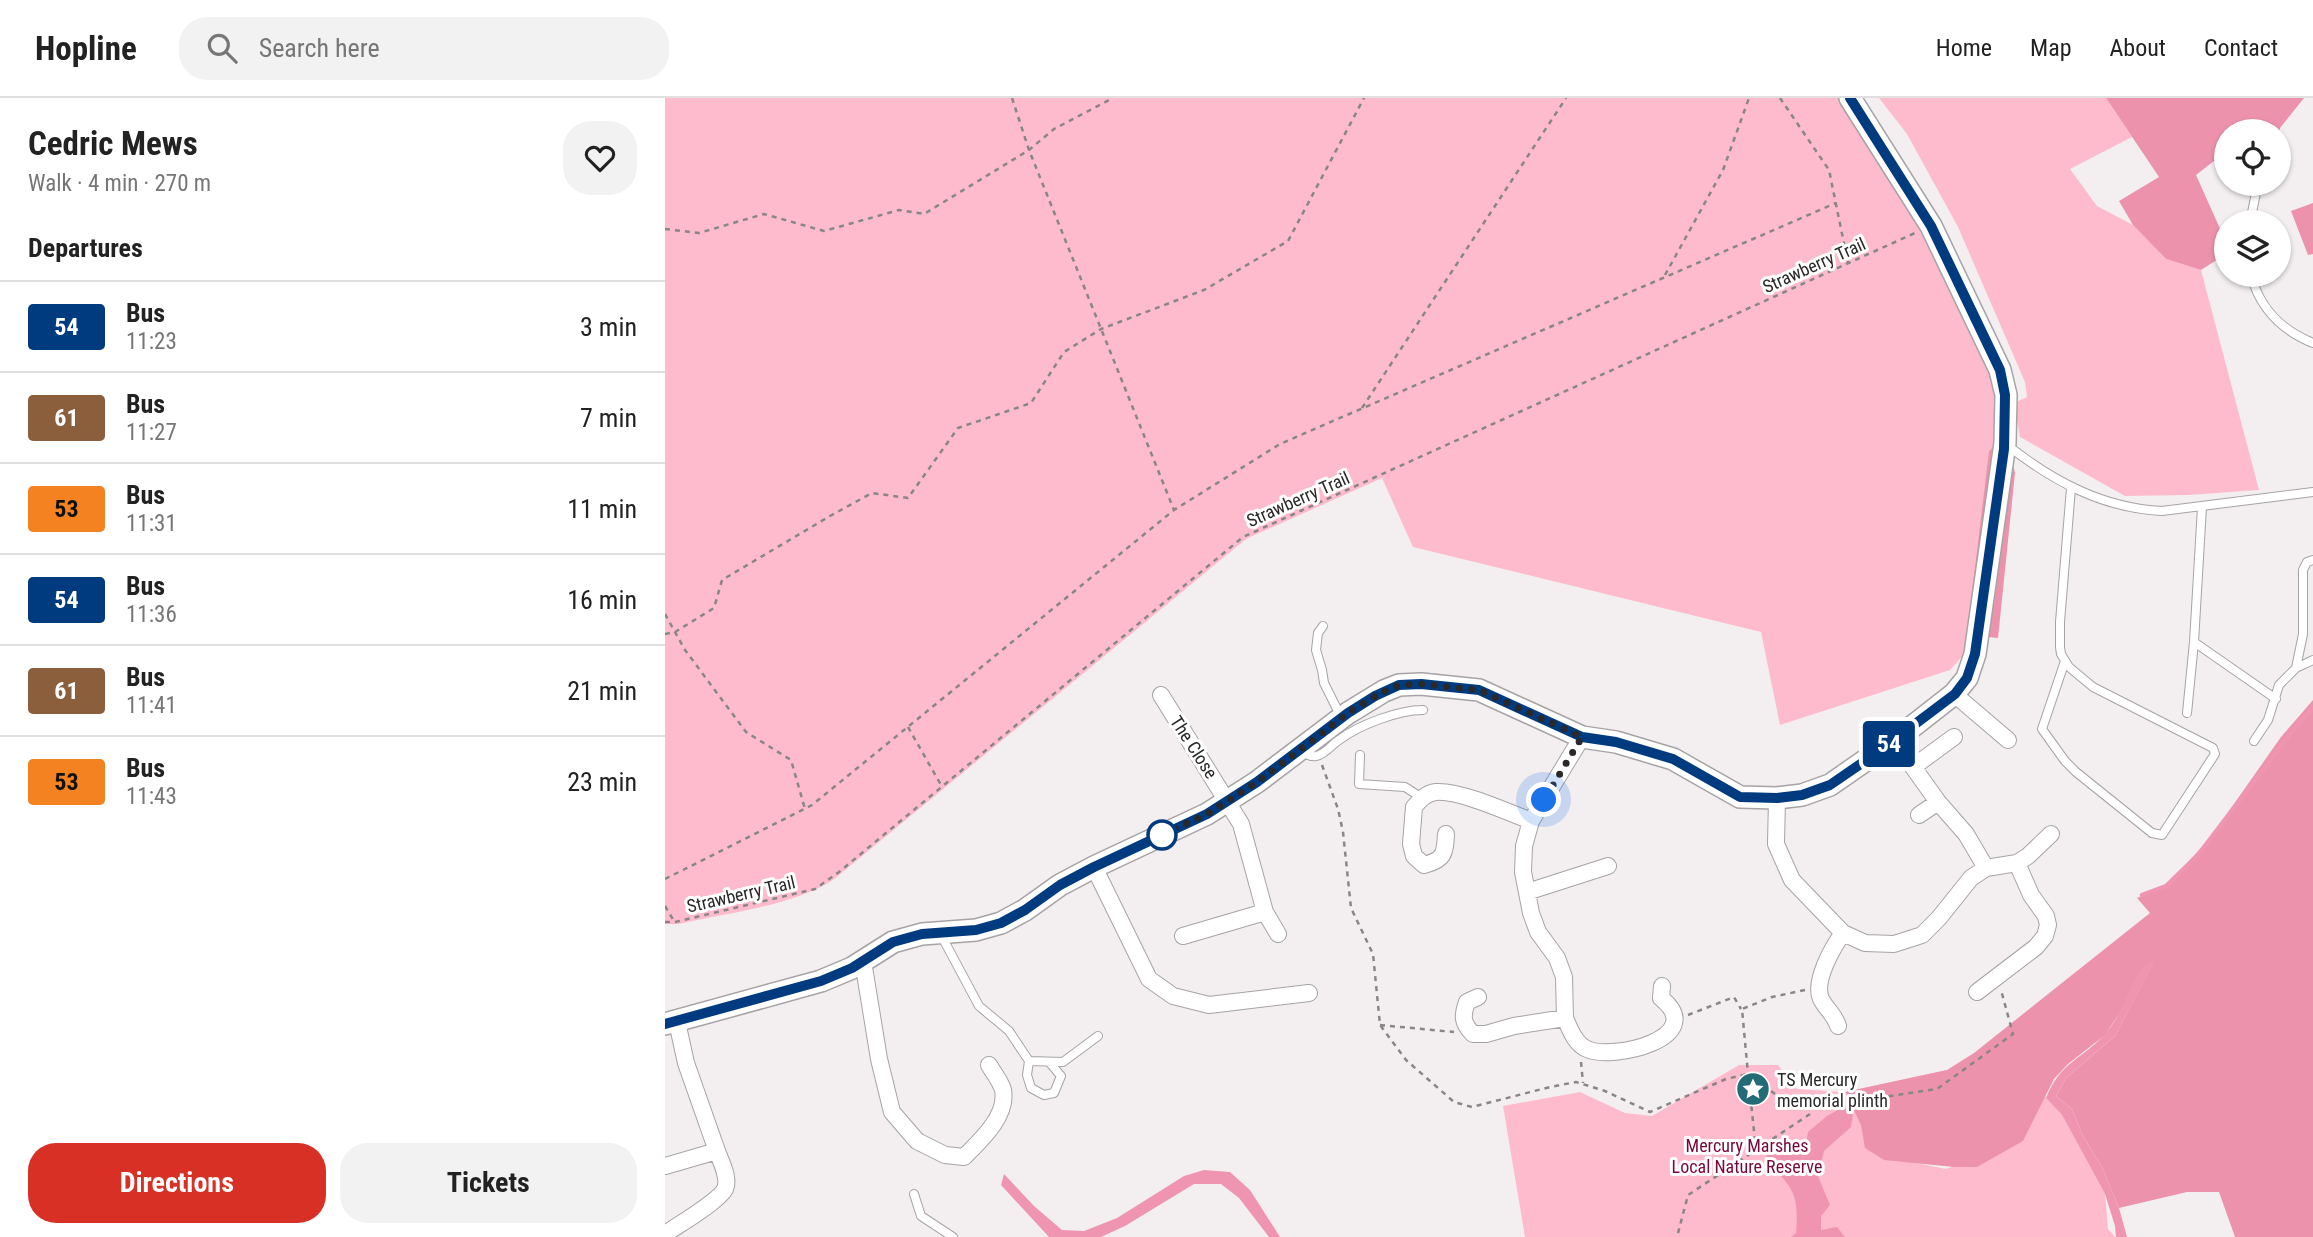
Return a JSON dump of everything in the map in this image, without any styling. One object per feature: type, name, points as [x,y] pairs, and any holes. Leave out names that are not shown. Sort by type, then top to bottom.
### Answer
[{"type":"street","points":[[665,1234],[716,1199],[725,1188],[726,1177],[671,1023],[821,981],[863,961],[893,942],[922,934],[985,928],[1001,923],[1060,885],[1094,867],[1207,814],[1342,718],[1392,687],[1421,684],[1479,690],[1582,737],[1616,742],[1673,759],[1740,797],[1777,798],[1802,795],[1836,782],[1955,694],[1967,678],[1975,654],[2005,443],[2005,395],[2000,370],[1931,226],[1850,98]]},
{"type":"street","points":[[1955,694],[2008,740]]},
{"type":"street","name":"The Close","points":[[1161,695],[1241,824],[1265,912],[1278,934]]},
{"type":"street","points":[[1582,737],[1531,821],[1524,846],[1523,872],[1538,932],[1557,958],[1564,977],[1565,1018],[1571,1034],[1585,1049],[1604,1054],[1661,1039],[1670,1032],[1675,1020],[1671,1009],[1657,996]]},
{"type":"street","points":[[1954,737],[1913,767],[1938,802],[1966,834],[1986,868]]},
{"type":"street","points":[[1446,834],[1445,852],[1437,862],[1424,864],[1414,856],[1411,844],[1413,807],[1422,798],[1437,792],[1457,796],[1531,821]]},
{"type":"street","points":[[1777,798],[1776,844],[1792,880],[1843,933],[1865,943],[1894,944],[1922,935],[1971,878],[1986,868],[2017,863],[2051,835]]},
{"type":"street","points":[[1919,815],[1938,802]]},
{"type":"street","points":[[1977,992],[2001,985],[2036,947],[2047,930],[2046,916],[2031,895],[2017,863]]},
{"type":"street","points":[[1527,892],[1608,866]]},
{"type":"street","points":[[1094,867],[1149,979],[1173,996],[1209,1005],[1309,993]]},
{"type":"street","points":[[1183,936],[1265,912]]},
{"type":"street","points":[[1841,1017],[1821,998],[1819,989],[1822,973],[1833,946],[1843,933]]},
{"type":"street","points":[[863,961],[879,1059],[892,1112],[917,1141],[945,1155],[964,1157],[987,1133],[1001,1109],[1003,1090],[989,1065]]},
{"type":"street","points":[[1468,996],[1463,1015],[1465,1026],[1473,1034],[1486,1034],[1514,1026],[1565,1018]]},
{"type":"street","points":[[665,1166],[717,1151]]},
{"type":"lane","points":[[2255,287],[2267,311],[2284,328],[2313,343]]},
{"type":"lane","points":[[2005,443],[2037,468],[2071,488],[2108,503],[2140,510],[2201,507],[2313,492]]},
{"type":"lane","points":[[2065,661],[2042,729],[2065,761],[2077,772],[2152,833],[2162,835],[2215,754],[2213,748],[2093,687],[2075,674],[2065,661],[2060,647],[2060,622],[2071,488]]},
{"type":"lane","points":[[2187,713],[2194,642],[2201,507]]},
{"type":"lane","points":[[2296,668],[2303,634],[2303,570],[2307,562],[2313,560]]},
{"type":"lane","points":[[1323,626],[1318,633],[1316,650],[1324,683],[1342,718]]},
{"type":"lane","points":[[2194,642],[2227,662],[2276,699]]},
{"type":"lane","points":[[2254,741],[2268,720],[2279,685],[2296,668],[2313,660]]},
{"type":"lane","points":[[1297,751],[1312,757],[1319,755],[1340,739],[1383,718],[1397,713],[1423,710]]},
{"type":"lane","points":[[1360,755],[1359,784],[1405,787],[1422,798]]},
{"type":"lane","points":[[940,933],[979,1006],[1009,1031],[1028,1061],[1027,1075],[1031,1088],[1044,1095],[1054,1093],[1061,1076],[1050,1063]]},
{"type":"lane","points":[[1028,1061],[1063,1062],[1098,1036]]},
{"type":"lane","points":[[914,1194],[921,1216],[953,1237]]},
{"type":"path","points":[[1011,98],[1028,150],[1174,510]]},
{"type":"path","points":[[665,229],[699,233],[764,214],[824,231],[899,210],[924,214],[1028,150],[1054,129],[1113,98]]},
{"type":"path","points":[[665,634],[675,632],[714,608],[722,580],[830,516],[872,493],[908,498],[958,428],[1031,403],[1063,352],[1101,329],[1204,290],[1288,241],[1364,98]]},
{"type":"path","points":[[1362,409],[1566,98]]},
{"type":"path","points":[[1664,277],[1723,170],[1749,98]]},
{"type":"path","points":[[1780,98],[1829,170],[1848,264]]},
{"type":"path","points":[[665,878],[805,809],[1174,510],[1280,444],[1836,203]]},
{"type":"path","name":"Strawberry Trail","points":[[665,922],[675,922],[815,888],[839,872],[1243,537],[1931,226]]},
{"type":"path","points":[[665,614],[685,650],[746,732],[791,760],[805,809]]},
{"type":"path","points":[[908,727],[942,786]]},
{"type":"path","points":[[665,906],[675,922]]},
{"type":"path","points":[[1748,1074],[1779,1097],[1850,1102],[1937,1089],[2013,1034],[2001,985]]},
{"type":"path","points":[[1742,1009],[1772,997],[1819,989]]},
{"type":"path","points":[[1675,1020],[1734,997],[1742,1009],[1756,1150]]},
{"type":"path","points":[[1380,1025],[1473,1034]]},
{"type":"path","points":[[1677,1237],[1688,1195],[1810,1114]]},
{"type":"green space","points":[[665,98],[1845,98],[1928,232],[1997,384],[1999,417],[1976,641],[1950,670],[1780,725],[1761,632],[1413,547],[1382,478],[1246,539],[833,880],[817,889],[779,902],[679,924],[665,924]]},
{"type":"green space","points":[[1879,98],[2106,98],[2132,137],[2070,169],[2097,206],[2133,225],[2166,259],[2201,270],[2259,490],[2125,496],[2020,437],[2014,403],[2027,397],[2025,382],[1958,227],[1907,134]]},
{"type":"green space","name":"Mercury Marshes Local Nature Reserve","points":[[1739,1065],[1778,1065],[1797,1089],[1845,1092],[1947,1070],[1877,1155],[1946,1169],[2023,1141],[2040,1076],[2046,1098],[2062,1115],[2105,1194],[2108,1229],[2115,1237],[1525,1237],[1503,1106],[1580,1092],[1625,1113],[1652,1116]]},
{"type":"shaded area","points":[[2106,98],[2304,98],[2287,119],[2214,119],[2214,161],[2196,175],[2214,215],[2214,262],[2201,270],[2166,259],[2133,225],[2119,201],[2159,177]]},
{"type":"shaded area","points":[[2313,203],[2313,254],[2308,255],[2291,211]]},
{"type":"shaded area","points":[[1996,444],[2009,456],[2015,473],[1998,638],[1978,636],[1972,630],[1969,618],[1989,451]]},
{"type":"shaded area","points":[[2313,700],[2313,1237],[2235,1237],[2219,1192],[2187,1192],[2119,1208],[2102,1167],[2083,1136],[2072,1109],[2056,1096],[2066,1078],[2115,1036],[2154,961],[2105,1035],[2068,1064],[2054,1079],[2023,1141],[1977,1167],[1884,1160],[1865,1148],[1861,1125],[1845,1092],[1947,1070],[1974,1053],[2150,913],[2137,898],[2166,886],[2210,838],[2281,737]]},
{"type":"shaded area","points":[[2155,960],[2115,1036],[2066,1078],[2056,1096],[2072,1109],[2083,1136],[2102,1167],[2119,1208],[2127,1237],[2116,1237],[2105,1194],[2062,1115],[2046,1098],[2058,1076],[2104,1035],[2142,969]]},
{"type":"shaded area","points":[[1845,1106],[1853,1115],[1851,1127],[1824,1151],[1818,1176],[1830,1205],[1821,1216],[1821,1230],[1837,1227],[1845,1237],[1791,1237],[1796,1233],[1797,1210],[1793,1193],[1767,1162],[1766,1143],[1785,1154],[1805,1149],[1808,1132],[1827,1116]]},
{"type":"shaded area","points":[[1204,1170],[1230,1172],[1250,1190],[1280,1237],[1269,1237],[1239,1198],[1221,1184],[1194,1184],[1125,1226],[1101,1237],[1049,1237],[1001,1185],[1004,1174],[1034,1206],[1062,1230],[1084,1231],[1117,1218],[1184,1176]]},
{"type":"waterway","points":[[2142,895],[2166,886],[2198,855],[2313,708]]},
{"type":"bus line","name":"54","points":[[665,1024],[821,981],[852,968],[893,942],[922,934],[976,930],[1001,923],[1060,885],[1107,860],[1207,814],[1257,782],[1348,713],[1399,685],[1421,684],[1479,690],[1582,737],[1616,742],[1673,759],[1740,797],[1755,799],[1802,795],[1836,782],[1943,705],[1964,683],[1973,665],[2004,449],[2004,386],[2000,370],[1931,226],[1850,98]]},
{"type":"place","name":"TS Mercury memorial plinth","points":[[1753,1089]]},
{"type":"route","points":[[1162,835],[1157,837],[1207,814],[1257,782],[1348,713],[1399,685],[1421,684],[1479,690],[1582,737],[1544,800]]}]
